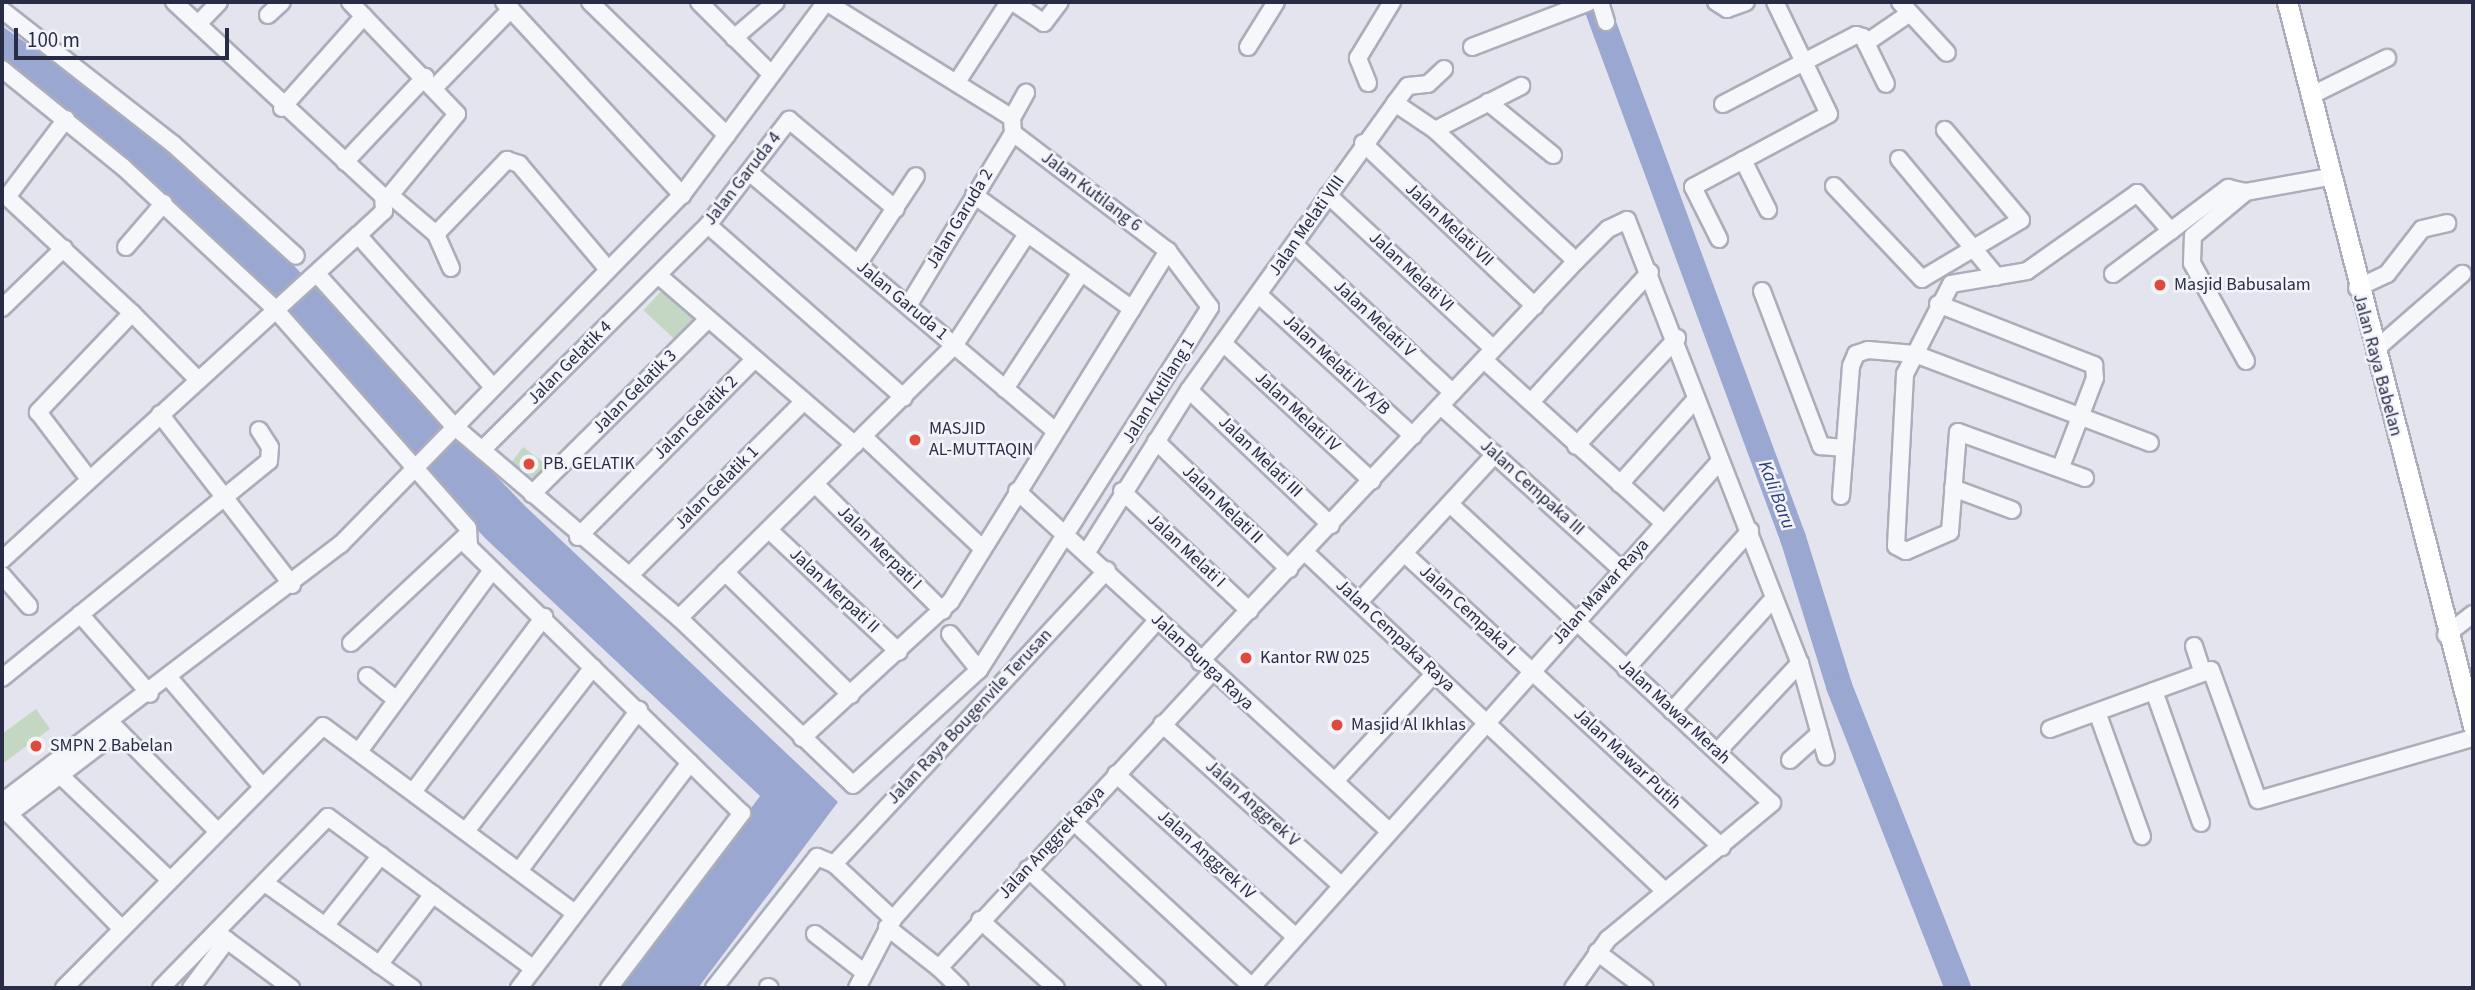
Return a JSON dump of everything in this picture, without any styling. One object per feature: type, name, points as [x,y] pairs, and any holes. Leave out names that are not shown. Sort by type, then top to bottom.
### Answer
[{"type":"main road","name":"Jalan Raya Babelan","points":[[2287,2],[2446,635],[2473,726]]},
{"type":"street","points":[[174,2],[282,108],[388,198],[436,234],[450,268]]},
{"type":"street","points":[[198,24],[219,2]]},
{"type":"street","points":[[268,15],[282,2]]},
{"type":"street","points":[[2,560],[277,305],[317,274],[358,235],[456,120],[454,107],[350,2]]},
{"type":"street","points":[[590,2],[727,135]]},
{"type":"street","points":[[699,2],[770,73]]},
{"type":"street","points":[[734,38],[776,2]]},
{"type":"street","points":[[122,929],[9,819],[10,811],[60,775],[150,694],[292,585],[419,466],[454,426],[607,268],[682,195],[770,73],[826,2]]},
{"type":"street","name":"Jalan Kutilang 6","points":[[826,2],[957,82],[1168,251]]},
{"type":"street","points":[[957,82],[1011,2],[1044,23],[1060,2]]},
{"type":"street","points":[[1248,47],[1276,2]]},
{"type":"street","points":[[1368,83],[1358,58],[1392,2]]},
{"type":"street","points":[[1472,47],[1589,2]]},
{"type":"street","points":[[1600,2],[1606,22]]},
{"type":"street","points":[[1716,2],[1731,9],[1746,2]]},
{"type":"street","points":[[1718,239],[1693,187],[1829,114],[1806,58],[1775,2]]},
{"type":"street","points":[[345,162],[507,6],[682,195]]},
{"type":"street","points":[[1866,43],[1905,7],[1947,53]]},
{"type":"street","points":[[2,10],[173,144],[296,256]]},
{"type":"street","points":[[282,108],[364,16]]},
{"type":"street","points":[[1723,104],[1848,36],[1866,43],[1886,84]]},
{"type":"street","points":[[2310,96],[2387,58]]},
{"type":"street","points":[[2,69],[66,119],[277,305],[419,466],[468,534],[469,547],[544,617],[742,813],[609,988]]},
{"type":"street","name":"Jalan Melati VIII","points":[[1087,552],[1122,491],[1189,390],[1295,245],[1363,144],[1408,86],[1428,84],[1444,69]]},
{"type":"street","points":[[1435,130],[1521,86]]},
{"type":"street","name":"Jalan Garuda 2","points":[[908,306],[974,195],[1012,126],[1026,93]]},
{"type":"street","points":[[1488,102],[1553,155]]},
{"type":"street","points":[[1395,103],[1435,130],[1576,261]]},
{"type":"street","points":[[66,119],[7,197],[132,313],[197,379]]},
{"type":"street","name":"Jalan Garuda 4","points":[[658,275],[708,225],[791,121],[896,209]]},
{"type":"street","points":[[1834,186],[1922,279],[2021,220],[1945,130]]},
{"type":"street","name":"Jalan Melati VII","points":[[1363,144],[1535,306]]},
{"type":"street","points":[[1899,159],[1997,276]]},
{"type":"street","points":[[436,234],[497,166],[512,160],[607,268]]},
{"type":"street","points":[[1743,160],[1768,210]]},
{"type":"street","name":"Jalan Garuda 1","points":[[749,172],[1054,430]]},
{"type":"street","points":[[858,264],[916,176]]},
{"type":"street","points":[[2113,274],[2228,188],[2246,192],[2329,177]]},
{"type":"street","points":[[2246,192],[2197,231],[2190,255],[2246,362]]},
{"type":"street","points":[[2085,478],[1958,432],[1950,533],[1906,551],[1896,546],[1905,374],[1938,304],[1962,279],[2027,271],[2137,193],[2171,231]]},
{"type":"street","points":[[974,195],[1132,309]]},
{"type":"street","name":"Jalan Melati VI","points":[[1328,195],[1576,446],[1664,523]]},
{"type":"street","points":[[126,247],[164,204]]},
{"type":"street","name":"Jalan Anggrek Raya","points":[[939,968],[980,920],[1074,822],[1162,724],[1250,611],[1608,229],[1628,220],[1650,272]]},
{"type":"street","points":[[2357,288],[2387,274],[2423,229],[2447,223]]},
{"type":"street","points":[[708,225],[904,398]]},
{"type":"street","points":[[679,618],[954,346],[1027,233]]},
{"type":"street","points":[[358,235],[492,387]]},
{"type":"street","name":"Jalan Melati V","points":[[1295,245],[1453,393]]},
{"type":"street","points":[[2,308],[64,248]]},
{"type":"street","points":[[802,738],[943,611],[1168,251]]},
{"type":"street","name":"Jalan Kutilang 1","points":[[1069,535],[1210,307],[1168,251]]},
{"type":"street","points":[[1531,402],[1650,272],[1677,338],[1719,462],[1750,531],[1800,663],[1826,756]]},
{"type":"street","points":[[1005,388],[1081,273]]},
{"type":"street","points":[[317,274],[454,426],[578,537],[630,576],[679,618],[853,785],[979,670],[1069,535]]},
{"type":"street","points":[[2375,350],[2462,274]]},
{"type":"street","points":[[658,275],[804,401],[860,441],[981,547]]},
{"type":"street","name":"Jalan Gelatik 4","points":[[482,450],[658,275]]},
{"type":"street","points":[[1762,291],[1821,446],[1844,448]]},
{"type":"street","name":"Jalan Melati IV A/B","points":[[1259,295],[1413,436]]},
{"type":"street","points":[[1938,304],[2094,365],[2080,416],[2060,469]]},
{"type":"street","points":[[89,479],[38,412],[132,313]]},
{"type":"street","name":"Jalan Gelatik 3","points":[[532,494],[708,319]]},
{"type":"street","points":[[1576,446],[1677,338]]},
{"type":"street","name":"Jalan Melati IV","points":[[1223,343],[1371,481]]},
{"type":"street","points":[[1841,496],[1856,354],[1914,354],[2150,443]]},
{"type":"street","name":"Jalan Gelatik 2","points":[[578,537],[755,359]]},
{"type":"street","name":"Jalan Melati III","points":[[1189,390],[1331,525]]},
{"type":"street","points":[[1620,484],[1696,399]]},
{"type":"street","name":"Jalan Gelatik 1","points":[[630,576],[804,401]]},
{"type":"street","name":"Jalan Cempaka III","points":[[1441,406],[1622,570]]},
{"type":"street","points":[[160,414],[292,585]]},
{"type":"street","points":[[2,678],[269,461],[270,447],[259,430]]},
{"type":"street","name":"Jalan Melati II","points":[[1156,441],[1289,569]]},
{"type":"street","points":[[1359,602],[1495,454]]},
{"type":"street","name":"Jalan Mawar Raya","points":[[1252,988],[1484,720],[1719,462]]},
{"type":"street","name":"Jalan Merpati I","points":[[815,484],[943,611]]},
{"type":"street","points":[[1953,488],[2012,510]]},
{"type":"street","name":"Jalan Bunga Raya","points":[[1017,491],[1107,570],[1205,668],[1388,830]]},
{"type":"street","name":"Jalan Melati I","points":[[1122,491],[1250,611]]},
{"type":"street","name":"Jalan Mawar Merah","points":[[1450,504],[1772,803],[1722,847]]},
{"type":"street","name":"Jalan Merpati II","points":[[769,530],[899,652]]},
{"type":"street","points":[[1626,668],[1750,531]]},
{"type":"street","points":[[351,643],[468,534]]},
{"type":"street","name":"Jalan Cempaka Raya","points":[[1305,552],[1665,891]]},
{"type":"street","name":"Jalan Cempaka I","points":[[1404,553],[1531,670]]},
{"type":"street","points":[[360,750],[492,570]]},
{"type":"street","name":"Jalan Raya Bougenvile Terusan","points":[[834,864],[1107,570]]},
{"type":"street","points":[[726,572],[851,695]]},
{"type":"street","points":[[2,575],[29,606]]},
{"type":"street","points":[[1672,711],[1774,598]]},
{"type":"street","points":[[80,614],[150,694]]},
{"type":"street","points":[[2446,635],[2473,614]]},
{"type":"street","points":[[413,792],[544,617]]},
{"type":"street","points":[[815,934],[861,981],[890,923],[1157,621]]},
{"type":"street","points":[[950,634],[979,670]]},
{"type":"street","points":[[2194,646],[2203,673]]},
{"type":"street","points":[[1717,752],[1800,663]]},
{"type":"street","points":[[466,831],[593,667]]},
{"type":"street","name":"Jalan Mawar Putih","points":[[1531,670],[1722,847]]},
{"type":"street","points":[[2050,729],[2211,670],[2258,800],[2473,738]]},
{"type":"street","points":[[1335,781],[1434,674]]},
{"type":"street","points":[[367,677],[397,700]]},
{"type":"street","points":[[170,679],[260,783]]},
{"type":"street","points":[[2154,691],[2202,823]]},
{"type":"street","points":[[519,871],[639,710]]},
{"type":"street","points":[[2097,712],[2142,836]]},
{"type":"street","name":"Jalan Anggrek V","points":[[1162,724],[1341,885]]},
{"type":"street","points":[[64,988],[260,783],[323,726],[360,750],[575,913]]},
{"type":"street","points":[[2,803],[114,727]]},
{"type":"street","points":[[114,727],[217,831]]},
{"type":"street","points":[[1790,760],[1820,733]]},
{"type":"street","points":[[519,988],[690,763]]},
{"type":"street","name":"Jalan Anggrek IV","points":[[1116,774],[1296,937]]},
{"type":"street","points":[[60,775],[170,880]]},
{"type":"street","points":[[161,988],[221,936],[265,883],[328,817],[533,968]]},
{"type":"street","points":[[1074,822],[1252,988]]},
{"type":"street","points":[[1573,988],[1597,952],[1665,891],[1722,847]]},
{"type":"street","points":[[325,926],[381,855]]},
{"type":"street","points":[[714,988],[781,911],[811,863],[822,858],[834,864],[890,923],[960,988]]},
{"type":"street","points":[[1028,869],[1157,988]]},
{"type":"street","points":[[265,883],[412,988]]},
{"type":"street","points":[[379,964],[433,894]]},
{"type":"street","points":[[980,920],[1056,988]]},
{"type":"street","points":[[221,936],[280,985]]},
{"type":"street","points":[[191,988],[221,936]]},
{"type":"street","points":[[1597,952],[1646,988]]},
{"type":"green space","points":[[666,286],[703,320],[680,344],[643,310]]},
{"type":"green space","name":"PB. GELATIK","points":[[523,447],[547,465],[536,480],[512,462]]},
{"type":"green space","points":[[36,709],[50,729],[2,764],[2,734]]},
{"type":"water","points":[[2,26],[196,164],[525,506],[838,802],[698,988],[620,988],[760,796],[487,540],[152,193],[2,74]]},
{"type":"waterway","name":"Kali Baru","points":[[1595,2],[1793,538],[1839,686],[1958,988]]},
{"type":"place","name":"Masjid Babusalam","points":[[2160,285]]},
{"type":"place","name":"MASJID AL-MUTTAQIN","points":[[915,440]]},
{"type":"place","name":"PB. GELATIK","points":[[529,464]]},
{"type":"place","name":"Kantor RW 025","points":[[1246,658]]},
{"type":"place","name":"Masjid Al Ikhlas","points":[[1337,725]]},
{"type":"place","name":"SMPN 2 Babelan","points":[[36,746]]}]
